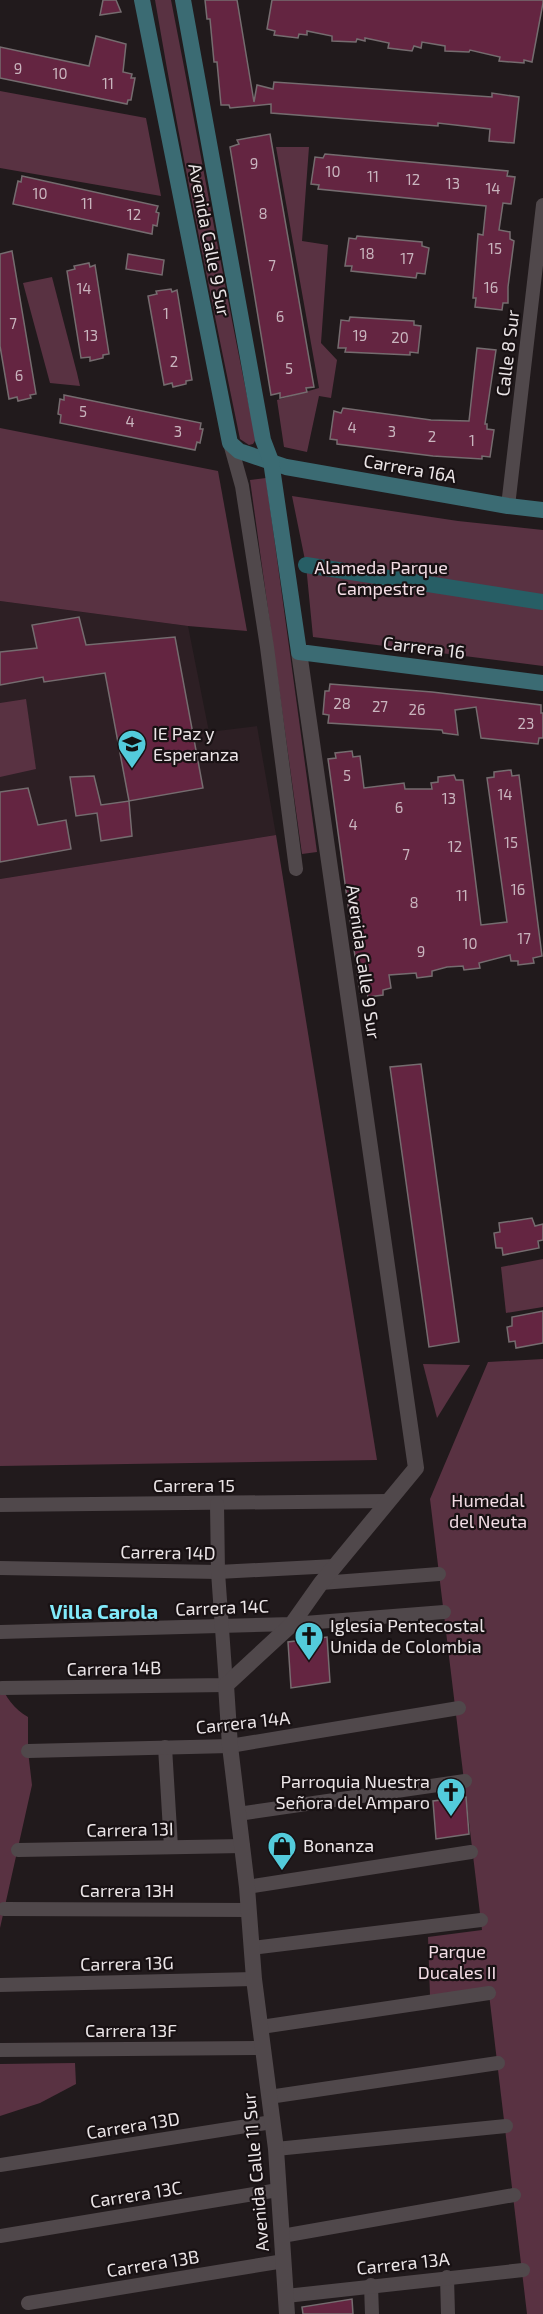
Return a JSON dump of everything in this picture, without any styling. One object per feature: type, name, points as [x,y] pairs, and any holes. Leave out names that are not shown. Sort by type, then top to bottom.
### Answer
[{"type":"main road","name":"Avenida Calle 9 Sur","points":[[142,0],[230,443]]},
{"type":"main road","name":"Avenida Calle 9 Sur","points":[[183,0],[263,440],[271,461],[299,652]]},
{"type":"main road","points":[[230,443],[239,451],[271,461]]},
{"type":"main road","name":"Carrera 16A","points":[[271,461],[286,467],[508,506],[543,510]]},
{"type":"main road","name":"Carrera 16","points":[[299,652],[543,683]]},
{"type":"street","name":"Calle 8 Sur","points":[[508,506],[543,205]]},
{"type":"street","points":[[230,443],[242,486],[267,647],[296,869]]},
{"type":"street","name":"Avenida Calle 9 Sur","points":[[299,652],[416,1468],[388,1501]]},
{"type":"street","points":[[226,1685],[292,1624],[321,1583],[388,1501]]},
{"type":"street","name":"Carrera 15","points":[[0,1504],[388,1501]]},
{"type":"street","points":[[217,1504],[218,1572],[226,1685]]},
{"type":"street","name":"Carrera 14D","points":[[0,1568],[218,1572],[335,1566]]},
{"type":"street","points":[[321,1583],[439,1574]]},
{"type":"street","name":"Carrera 14C","points":[[0,1632],[292,1624],[444,1612]]},
{"type":"street","name":"Carrera 14B","points":[[2,1688],[226,1685]]},
{"type":"street","name":"Avenida Calle 11 Sur","points":[[226,1685],[230,1746],[243,1846],[254,1979],[276,2149],[287,2314]]},
{"type":"street","name":"Carrera 14A","points":[[28,1751],[230,1746],[459,1708]]},
{"type":"street","points":[[165,1747],[171,1847]]},
{"type":"street","points":[[238,1814],[465,1781]]},
{"type":"street","name":"Carrera 13I","points":[[18,1850],[243,1846]]},
{"type":"street","points":[[247,1887],[471,1852]]},
{"type":"street","name":"Carrera 13H","points":[[4,1909],[249,1910]]},
{"type":"street","points":[[252,1948],[481,1920]]},
{"type":"street","name":"Carrera 13G","points":[[0,1985],[254,1979]]},
{"type":"street","points":[[261,2027],[489,1994]]},
{"type":"street","name":"Carrera 13F","points":[[0,2050],[263,2048]]},
{"type":"street","points":[[269,2097],[498,2063]]},
{"type":"street","name":"Carrera 13D","points":[[0,2165],[272,2122]]},
{"type":"street","points":[[276,2149],[506,2126]]},
{"type":"street","name":"Carrera 13C","points":[[0,2236],[278,2190]]},
{"type":"street","points":[[282,2236],[514,2194]]},
{"type":"street","name":"Carrera 13B","points":[[28,2303],[284,2261]]},
{"type":"street","name":"Carrera 13A","points":[[286,2296],[523,2270]]},
{"type":"street","points":[[447,2277],[448,2314]]},
{"type":"street","points":[[371,2286],[372,2314]]},
{"type":"shaded area","name":"IE Paz y Esperanza","points":[[0,601],[188,626],[209,732],[257,726],[276,835],[0,879]]},
{"type":"green space","points":[[155,0],[171,0],[256,439],[253,444],[249,445],[240,439],[185,165]]},
{"type":"green space","points":[[0,91],[146,118],[161,196],[0,168]]},
{"type":"green space","points":[[276,147],[309,147],[302,241],[328,245],[321,343],[337,360],[331,398],[319,396],[307,452],[284,447],[277,400],[319,388]]},
{"type":"green space","points":[[52,277],[80,386],[50,383],[23,283]]},
{"type":"green space","points":[[0,428],[218,471],[247,631],[188,626],[0,601]]},
{"type":"green space","points":[[266,478],[317,852],[302,854],[250,480]]},
{"type":"green space","name":"Alameda Parque Campestre","points":[[292,496],[458,521],[543,530],[543,666],[313,637],[306,565]]},
{"type":"green space","points":[[26,699],[36,769],[0,777],[0,703]]},
{"type":"green space","points":[[276,835],[377,1460],[0,1466],[0,879]]},
{"type":"green space","points":[[543,1259],[543,1307],[506,1313],[501,1267]]},
{"type":"green space","name":"Humedal del Neuta","points":[[543,1359],[543,2314],[527,2314],[489,1994],[430,1996],[428,1937],[482,1930],[430,1499],[488,1362]]},
{"type":"green space","points":[[423,1364],[470,1365],[437,1418]]},
{"type":"green space","points":[[0,1681],[11,1702],[28,1717],[28,1751],[32,1785],[0,1928]]},
{"type":"green space","points":[[75,2063],[76,2084],[40,2103],[0,2116],[0,2064]]},
{"type":"building","points":[[103,0],[116,0],[121,12],[100,15]]},
{"type":"building","points":[[205,0],[237,0],[254,102],[257,85],[273,89],[274,82],[492,97],[492,93],[519,97],[514,143],[489,141],[490,129],[438,123],[438,126],[271,113],[271,104],[230,108],[229,105],[221,105],[217,62],[214,62],[210,19],[207,19]]},
{"type":"building","points":[[272,0],[543,0],[543,3],[532,62],[524,60],[524,63],[499,61],[500,57],[470,50],[469,52],[445,51],[445,46],[422,42],[421,48],[414,46],[412,51],[388,48],[389,43],[365,38],[365,41],[357,39],[356,42],[332,41],[332,36],[307,31],[307,35],[299,34],[298,38],[274,35],[275,31],[267,29]]},
{"type":"building","points":[[96,36],[126,44],[123,72],[132,74],[131,78],[135,78],[131,100],[128,100],[127,104],[0,78],[0,47],[89,66]]},
{"type":"building","points":[[270,134],[314,387],[306,388],[307,392],[280,398],[280,393],[271,395],[230,147],[239,144],[237,140]]},
{"type":"building","points":[[325,154],[508,171],[507,176],[515,177],[511,204],[503,203],[499,230],[510,232],[510,239],[514,241],[508,303],[503,303],[502,310],[475,307],[476,298],[473,298],[478,234],[483,235],[486,206],[318,189],[319,185],[311,184],[315,157],[323,158]]},
{"type":"building","points":[[22,176],[158,206],[157,226],[153,225],[152,234],[13,204],[18,181],[21,182]]},
{"type":"building","points":[[357,236],[422,242],[422,246],[429,248],[425,274],[417,273],[416,278],[351,271],[352,266],[345,266],[349,238],[356,239]]},
{"type":"building","points":[[12,251],[36,394],[30,395],[31,398],[18,401],[17,397],[9,399],[0,346],[0,254]]},
{"type":"building","points":[[128,254],[164,260],[162,275],[126,269]]},
{"type":"building","points":[[89,263],[90,267],[95,265],[109,354],[90,361],[90,357],[81,358],[67,271],[75,269],[74,266]]},
{"type":"building","points":[[171,289],[172,292],[177,290],[192,380],[173,387],[172,383],[164,385],[148,296],[157,294],[156,291]]},
{"type":"building","points":[[350,317],[414,321],[414,325],[421,326],[418,353],[410,352],[410,355],[345,352],[346,348],[338,348],[341,320],[349,321]]},
{"type":"building","points":[[477,348],[496,350],[485,424],[487,424],[487,429],[494,430],[490,457],[482,456],[482,459],[433,456],[337,444],[337,440],[330,439],[334,411],[341,413],[343,408],[431,420],[469,421]]},
{"type":"building","points":[[64,395],[201,423],[200,429],[203,429],[200,443],[197,442],[195,450],[60,423],[61,415],[58,414],[60,399],[64,400]]},
{"type":"building","points":[[79,617],[86,645],[175,637],[203,788],[129,801],[105,673],[44,682],[43,677],[0,685],[0,652],[37,648],[32,625]]},
{"type":"building","points":[[330,684],[432,692],[541,705],[543,738],[539,738],[538,744],[481,738],[476,707],[455,710],[458,735],[443,733],[442,730],[328,723],[329,715],[323,714],[325,691],[329,691]]},
{"type":"building","points":[[352,751],[353,757],[360,756],[364,788],[404,783],[405,789],[432,789],[431,783],[438,782],[438,777],[454,775],[456,780],[463,780],[481,925],[507,922],[487,778],[494,777],[494,772],[511,770],[512,776],[519,775],[542,956],[533,958],[534,963],[518,965],[518,961],[511,961],[510,955],[479,963],[480,968],[464,970],[463,966],[447,967],[432,971],[432,976],[417,978],[416,973],[389,975],[391,988],[383,990],[383,995],[368,997],[367,992],[360,993],[328,759],[336,758],[335,753]]},
{"type":"building","points":[[94,776],[101,805],[129,801],[132,836],[101,841],[97,813],[76,816],[70,777]]},
{"type":"building","points":[[28,788],[38,825],[66,820],[71,849],[0,862],[0,792]]},
{"type":"building","points":[[421,1064],[459,1342],[429,1347],[390,1067]]},
{"type":"building","points":[[532,1218],[535,1226],[543,1224],[543,1240],[538,1241],[539,1248],[503,1255],[502,1248],[496,1248],[494,1233],[500,1232],[499,1223]]},
{"type":"building","points":[[543,1311],[543,1343],[516,1348],[515,1341],[509,1342],[507,1327],[512,1326],[512,1317]]},
{"type":"building","name":"Iglesia Pentecostal Unida de Colombia","points":[[327,1637],[330,1682],[291,1688],[288,1642]]},
{"type":"building","name":"Parroquia Nuestra Señora del Amparo","points":[[466,1797],[469,1834],[436,1839],[433,1801]]},
{"type":"building","points":[[352,2299],[353,2314],[303,2314],[302,2307]]},
{"type":"waterway","points":[[306,565],[543,602]]},
{"type":"place","name":"IE Paz y Esperanza","points":[[132,770]]},
{"type":"place","name":"Iglesia Pentecostal Unida de Colombia","points":[[309,1662]]},
{"type":"place","name":"Parroquia Nuestra Señora del Amparo","points":[[451,1818]]},
{"type":"place","name":"Bonanza","points":[[282,1872]]},
{"type":"district","name":"Villa Carola","points":[[104,1612]]},
{"type":"park label","name":"Parque Ducales II","points":[[457,1962]]}]
